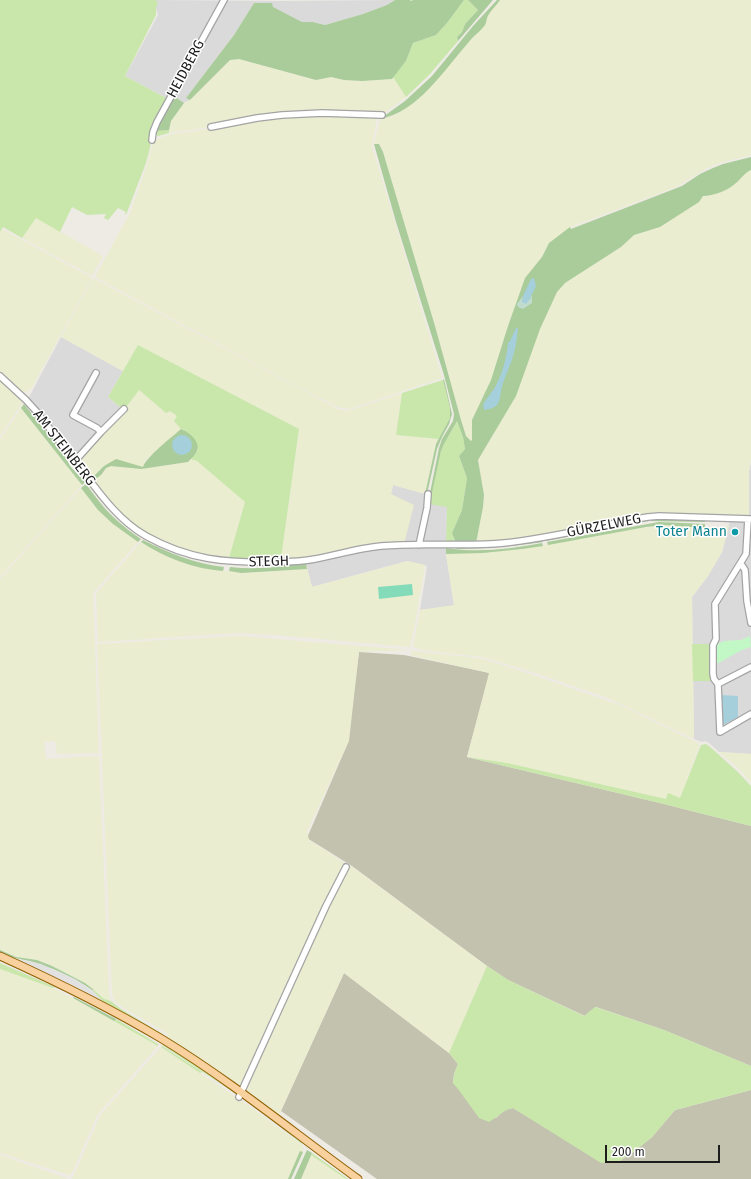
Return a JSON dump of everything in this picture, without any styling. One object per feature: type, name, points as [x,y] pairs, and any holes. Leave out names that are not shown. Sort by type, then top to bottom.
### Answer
[{"type":"main road","points":[[0,956],[76,991],[164,1040],[358,1179]]},
{"type":"street","name":"HEIDBERG","points":[[152,140],[157,122],[224,0]]},
{"type":"street","points":[[211,127],[257,118],[282,115],[329,113],[382,115]]},
{"type":"street","points":[[96,373],[73,415],[97,428],[101,432]]},
{"type":"street","name":"AM STEINBERG","points":[[0,376],[36,411],[98,492],[127,522]]},
{"type":"street","points":[[74,461],[124,409]]},
{"type":"street","points":[[419,545],[427,508],[428,494]]},
{"type":"street","name":"GÜRZELWEG","points":[[481,544],[549,537],[648,517],[659,516],[750,519]]},
{"type":"street","points":[[750,519],[746,554],[715,604],[716,638],[713,645],[713,674],[714,679],[718,684],[720,732],[751,714]]},
{"type":"street","name":"STEGH","points":[[127,522],[145,535],[189,555],[243,563],[313,560],[370,547],[402,544],[481,544]]},
{"type":"street","points":[[741,564],[745,570],[747,601],[751,623]]},
{"type":"street","points":[[718,684],[751,667]]},
{"type":"street","points":[[240,1095],[326,906],[346,867]]},
{"type":"shaded area","points":[[155,0],[395,0],[387,5],[363,14],[325,25],[313,22],[302,22],[272,7],[254,3],[234,35],[186,98],[190,100],[184,103],[174,96],[168,99],[125,76],[158,15]]},
{"type":"shaded area","points":[[500,0],[751,0],[751,155],[719,163],[707,168],[676,187],[573,226],[549,243],[542,257],[525,278],[491,380],[472,420],[471,442],[466,436],[461,420],[435,326],[383,152],[379,144],[374,144],[380,119],[390,117],[400,112],[419,98],[434,83],[469,41],[477,34],[488,15]]},
{"type":"shaded area","points":[[239,59],[315,80],[331,77],[344,80],[362,81],[392,79],[393,77],[406,97],[384,113],[322,112],[169,133],[171,121],[184,103],[190,100],[230,60]]},
{"type":"shaded area","points":[[314,114],[377,117],[372,147],[442,378],[349,409],[338,407],[300,388],[95,277],[130,213],[153,143],[156,140],[168,135],[233,125],[260,118]]},
{"type":"shaded area","points":[[751,170],[751,461],[749,471],[749,516],[654,515],[524,538],[476,543],[484,495],[478,460],[494,434],[557,292],[565,283],[621,247],[634,235],[660,227],[698,202],[703,196],[709,196],[735,184]]},
{"type":"shaded area","points":[[36,218],[103,256],[92,276],[22,238]]},
{"type":"shaded area","points":[[2,229],[92,278],[31,389],[24,392],[19,391],[0,373],[0,233]]},
{"type":"shaded area","points":[[93,278],[338,409],[347,411],[402,393],[396,435],[439,439],[436,444],[425,494],[393,485],[391,494],[414,505],[404,544],[312,557],[281,558],[299,429],[138,345],[123,371],[61,337]]},
{"type":"shaded area","points":[[532,295],[532,303],[523,309],[518,307],[517,304],[523,296],[522,302],[529,300]]},
{"type":"shaded area","points":[[61,337],[123,371],[108,397],[124,410],[174,421],[181,429],[157,451],[91,479],[28,399]]},
{"type":"shaded area","points":[[0,380],[23,402],[0,436]]},
{"type":"shaded area","points":[[139,390],[166,413],[170,411],[177,416],[174,421],[181,429],[145,461],[143,467],[116,460],[104,466],[91,479],[76,461],[124,410]]},
{"type":"shaded area","points":[[21,408],[82,485],[0,577],[0,439]]},
{"type":"shaded area","points":[[191,459],[197,461],[245,502],[229,559],[182,549],[150,534],[120,512],[93,481],[101,475],[106,468],[111,466],[141,469],[188,462]]},
{"type":"shaded area","points":[[751,461],[751,754],[719,752],[709,743],[694,739],[692,597],[708,576],[722,552],[730,521],[748,521],[749,471]]},
{"type":"shaded area","points":[[393,485],[427,494],[447,507],[446,554],[454,606],[420,610],[427,566],[407,561],[312,587],[306,563],[356,551],[391,494]]},
{"type":"shaded area","points":[[81,488],[98,510],[113,524],[138,542],[93,593],[99,753],[57,754],[55,741],[44,742],[46,759],[99,756],[109,994],[111,1001],[104,999],[85,983],[52,966],[37,960],[16,957],[0,950],[0,579]]},
{"type":"shaded area","points":[[664,525],[712,528],[729,526],[722,552],[708,576],[692,597],[694,739],[608,698],[535,673],[483,657],[422,650],[413,647],[420,610],[454,605],[446,554],[522,549],[620,531]]},
{"type":"shaded area","points":[[141,542],[170,558],[204,568],[241,573],[307,569],[312,587],[408,561],[425,565],[410,647],[239,633],[98,642],[96,593]]},
{"type":"shaded area","points":[[239,636],[409,650],[359,652],[349,741],[307,831],[309,840],[346,864],[347,863],[487,966],[449,1053],[344,973],[279,1115],[245,1090],[245,1087],[346,865],[343,867],[246,1081],[241,1087],[168,1038],[167,1033],[124,1008],[115,1001],[112,993],[97,644]]},
{"type":"shaded area","points":[[412,651],[480,658],[518,670],[620,705],[700,744],[680,798],[666,799],[507,763],[467,757],[489,673],[410,655]]},
{"type":"shaded area","points":[[359,652],[404,655],[490,673],[467,757],[751,826],[751,1066],[664,1030],[596,1007],[585,1016],[508,980],[352,866],[307,838],[347,745]]},
{"type":"shaded area","points":[[719,752],[751,754],[751,783],[738,768]]},
{"type":"shaded area","points":[[12,958],[41,964],[75,979],[92,990],[105,1004],[66,982]]},
{"type":"shaded area","points":[[0,969],[48,986],[65,994],[158,1046],[98,1114],[72,1173],[69,1175],[0,1153]]},
{"type":"shaded area","points":[[344,973],[449,1053],[458,1064],[454,1074],[453,1083],[496,1118],[504,1110],[513,1108],[543,1126],[618,1162],[652,1137],[675,1110],[751,1090],[751,1179],[377,1179],[281,1111]]},
{"type":"shaded area","points":[[161,1047],[246,1104],[303,1146],[303,1152],[300,1152],[288,1179],[72,1179],[102,1113]]},
{"type":"shaded area","points":[[0,1155],[66,1178],[68,1179],[0,1179]]},
{"type":"shaded area","points":[[311,1155],[337,1172],[346,1179],[301,1179]]},
{"type":"green space","points":[[0,0],[155,0],[158,2],[156,15],[125,76],[168,99],[152,132],[146,163],[126,215],[126,212],[118,208],[108,220],[104,218],[106,214],[87,215],[72,207],[60,232],[36,218],[22,238],[3,227],[0,232]]},
{"type":"green space","points":[[395,0],[464,0],[436,35],[413,43],[406,61],[392,79],[362,81],[344,80],[331,77],[316,80],[239,59],[230,60],[190,100],[186,98],[234,35],[254,3],[272,3],[273,7],[302,22],[313,22],[325,25],[363,14],[387,5]]},
{"type":"green space","points":[[464,0],[468,0],[478,10],[465,24],[462,32],[457,37],[458,41],[430,74],[406,97],[393,77],[406,61],[413,43],[436,35]]},
{"type":"green space","points":[[468,0],[493,0],[458,41],[457,37],[462,32],[465,24],[478,10]]},
{"type":"green space","points":[[497,0],[500,0],[488,15],[485,25],[440,77],[418,99],[406,108],[394,115],[380,119],[405,101],[432,76],[473,26]]},
{"type":"green space","points":[[174,96],[184,103],[171,121],[169,130],[156,131],[159,123]]},
{"type":"green space","points":[[169,130],[169,133],[158,136],[155,134],[156,131]]},
{"type":"green space","points":[[374,144],[379,144],[383,152],[435,326],[461,420],[466,436],[471,441],[472,420],[491,380],[525,278],[542,257],[549,243],[570,227],[571,229],[682,186],[700,174],[723,164],[751,157],[751,170],[744,174],[733,186],[721,192],[703,196],[699,202],[660,227],[634,235],[621,247],[565,283],[557,292],[540,329],[516,396],[478,460],[484,495],[476,543],[456,543],[452,533],[462,510],[467,478],[459,456],[465,449],[463,437],[457,421],[441,451],[431,498],[429,498],[439,448],[442,439],[453,421],[454,414],[444,375],[396,222]]},
{"type":"green space","points":[[138,345],[299,429],[281,558],[312,557],[311,559],[232,560],[189,552],[174,547],[146,532],[121,513],[109,501],[136,524],[164,541],[194,552],[229,558],[245,502],[197,461],[191,459],[198,450],[184,430],[181,429],[174,421],[177,416],[170,411],[166,413],[139,390],[124,410],[108,397]]},
{"type":"green space","points":[[444,379],[452,414],[437,449],[427,494],[425,494],[436,444],[450,418],[450,408]]},
{"type":"green space","points":[[443,380],[450,408],[450,418],[439,439],[396,435],[402,393]]},
{"type":"green space","points":[[24,404],[64,454],[70,466],[85,482],[82,485],[21,408]]},
{"type":"green space","points":[[457,421],[463,437],[465,449],[459,456],[467,478],[462,510],[452,533],[456,543],[446,543],[447,507],[428,504],[429,498],[431,497],[441,451]]},
{"type":"green space","points":[[181,429],[194,438],[198,448],[188,462],[141,469],[111,466],[106,468],[101,475],[93,481],[91,479],[104,466],[116,459],[143,467],[154,453]]},
{"type":"green space","points":[[89,482],[143,536],[142,537],[112,513],[87,483]]},
{"type":"green space","points":[[86,484],[110,514],[141,539],[138,542],[113,524],[98,510],[81,488]]},
{"type":"green space","points":[[652,519],[697,520],[705,522],[651,521]]},
{"type":"green space","points":[[648,521],[546,541],[547,539]]},
{"type":"green space","points":[[659,522],[705,524],[705,528],[664,525],[548,545],[547,542]]},
{"type":"green space","points":[[146,537],[166,546],[226,564],[184,556],[144,539]]},
{"type":"green space","points":[[143,540],[182,557],[213,566],[224,567],[223,571],[202,568],[180,562],[150,548],[141,542]]},
{"type":"green space","points":[[541,540],[543,542],[500,547],[457,549],[455,547]]},
{"type":"green space","points":[[542,543],[543,546],[522,549],[483,553],[446,554],[446,548],[494,550]]},
{"type":"green space","points":[[306,563],[307,569],[241,573],[229,571],[230,567],[268,568]]},
{"type":"green space","points":[[412,584],[413,595],[379,599],[378,587]]},
{"type":"green space","points":[[750,636],[751,647],[742,650],[716,664],[716,645],[724,641],[741,640]]},
{"type":"green space","points":[[692,644],[710,644],[711,681],[693,681]]},
{"type":"green space","points":[[706,744],[738,772],[751,786],[751,826],[467,757],[507,763],[666,799],[668,793],[680,798],[701,745]]},
{"type":"green space","points":[[0,950],[16,957],[37,960],[52,966],[85,983],[94,990],[53,969],[34,962],[0,954]]},
{"type":"green space","points":[[0,963],[55,987],[53,988],[0,969]]},
{"type":"green space","points":[[487,966],[508,980],[584,1016],[595,1007],[664,1030],[751,1066],[751,1090],[675,1110],[652,1137],[618,1162],[601,1163],[513,1108],[503,1112],[489,1122],[479,1118],[453,1083],[454,1074],[458,1064],[449,1053]]},
{"type":"green space","points":[[92,990],[104,999],[111,1001],[121,1009],[163,1034],[162,1035],[105,1004]]},
{"type":"green space","points":[[74,997],[116,1019],[114,1021],[73,998]]},
{"type":"green space","points":[[116,1019],[158,1044],[158,1046],[114,1021]]},
{"type":"green space","points":[[166,1044],[240,1094],[239,1096],[162,1045]]},
{"type":"green space","points":[[162,1046],[202,1072],[200,1073],[161,1047]]},
{"type":"green space","points":[[242,1095],[302,1142],[302,1144],[241,1097]]},
{"type":"green space","points":[[307,1150],[312,1153],[301,1179],[294,1179]]},
{"type":"green space","points":[[300,1151],[303,1152],[291,1179],[288,1179]]},
{"type":"green space","points":[[312,1153],[348,1179],[311,1155]]},
{"type":"water","points":[[534,278],[536,286],[526,304],[522,302],[523,296],[531,279]]},
{"type":"water","points":[[516,328],[518,328],[515,349],[503,382],[499,401],[494,407],[484,410],[483,405],[494,389],[501,374],[506,358],[508,343]]},
{"type":"water","points":[[182,435],[189,438],[192,445],[189,452],[182,455],[175,452],[172,445],[175,438]]},
{"type":"water","points":[[720,695],[738,696],[738,717],[723,725],[722,723]]},
{"type":"place","name":"Toter Mann","points":[[735,532]]}]
